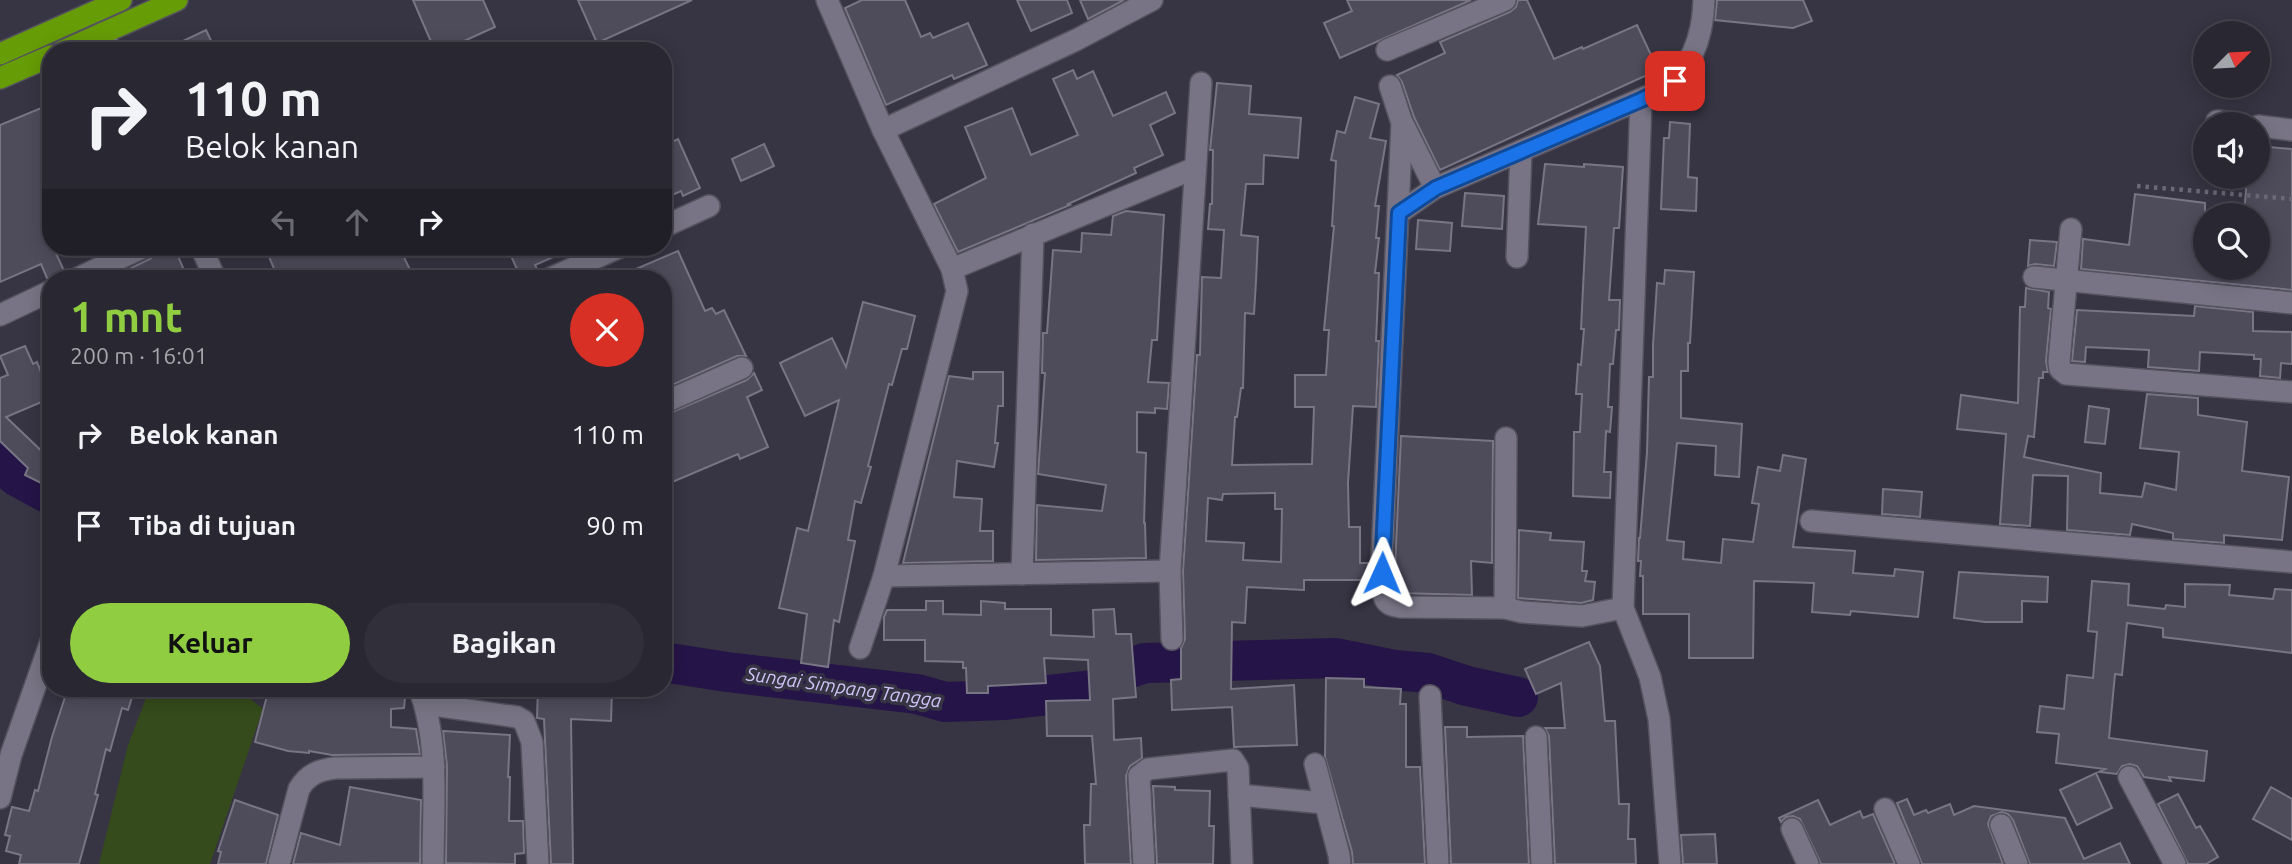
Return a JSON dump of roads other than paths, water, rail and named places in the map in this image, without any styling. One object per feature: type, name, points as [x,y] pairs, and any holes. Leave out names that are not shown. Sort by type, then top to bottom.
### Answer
[{"type":"highway","points":[[0,54],[89,7],[121,0]]},
{"type":"highway","points":[[107,42],[177,0]]},
{"type":"highway","points":[[0,78],[42,60]]},
{"type":"street","points":[[827,0],[883,130],[952,269],[957,291],[884,576],[860,648]]},
{"type":"street","points":[[883,130],[1076,40],[1152,0]]},
{"type":"street","points":[[1387,50],[1505,0]]},
{"type":"street","points":[[1399,213],[1436,188],[1641,100],[1675,81],[1692,57],[1699,38],[1704,0]]},
{"type":"street","points":[[1172,639],[1170,570],[1201,83]]},
{"type":"street","points":[[1390,86],[1402,123],[1436,188]]},
{"type":"street","points":[[1641,100],[1623,608],[1650,677],[1660,719],[1670,864]]},
{"type":"street","points":[[1402,123],[1383,535],[1385,598],[1390,605],[1400,607],[1505,608],[1581,616],[1623,608]]},
{"type":"street","points":[[2270,127],[2292,130]]},
{"type":"street","points":[[1517,257],[1521,151]]},
{"type":"street","points":[[952,269],[1195,168]]},
{"type":"street","points":[[672,223],[709,206]]},
{"type":"street","points":[[2071,229],[2059,362],[2060,369],[2066,374],[2292,392]]},
{"type":"street","points":[[1022,574],[1033,234]]},
{"type":"street","points":[[95,270],[125,256]]},
{"type":"street","points":[[569,270],[600,256]]},
{"type":"street","points":[[2034,277],[2292,303]]},
{"type":"street","points":[[0,315],[42,295]]},
{"type":"street","points":[[672,399],[742,368]]},
{"type":"street","points":[[1505,608],[1506,438]]},
{"type":"street","points":[[1811,521],[2292,562]]},
{"type":"street","points":[[884,576],[1170,570]]},
{"type":"street","points":[[0,798],[11,755],[42,667]]},
{"type":"street","points":[[1430,696],[1438,864]]},
{"type":"street","points":[[423,697],[434,767],[433,864]]},
{"type":"street","points":[[427,697],[517,717],[524,721],[533,742],[538,864]]},
{"type":"street","points":[[1536,737],[1542,864]]},
{"type":"street","points":[[1144,864],[1139,776],[1143,771],[1233,760],[1238,768],[1242,864]]},
{"type":"street","points":[[1315,764],[1340,864]]},
{"type":"street","points":[[279,864],[299,789],[304,781],[319,770],[434,767]]},
{"type":"street","points":[[2129,777],[2175,864]]},
{"type":"street","points":[[1239,795],[1324,803]]},
{"type":"street","points":[[1885,809],[1909,864]]},
{"type":"street","points":[[2001,824],[2017,864]]},
{"type":"street","points":[[1792,829],[1808,864]]},
{"type":"waterway","name":"Sungai Simpang Tangga","points":[[0,463],[42,490]]},
{"type":"waterway","name":"Sungai Simpang Tangga","points":[[672,663],[917,694],[945,702],[1004,700],[1094,690],[1118,672],[1145,663],[1336,658],[1395,670],[1428,673],[1467,686],[1518,697]]}]
